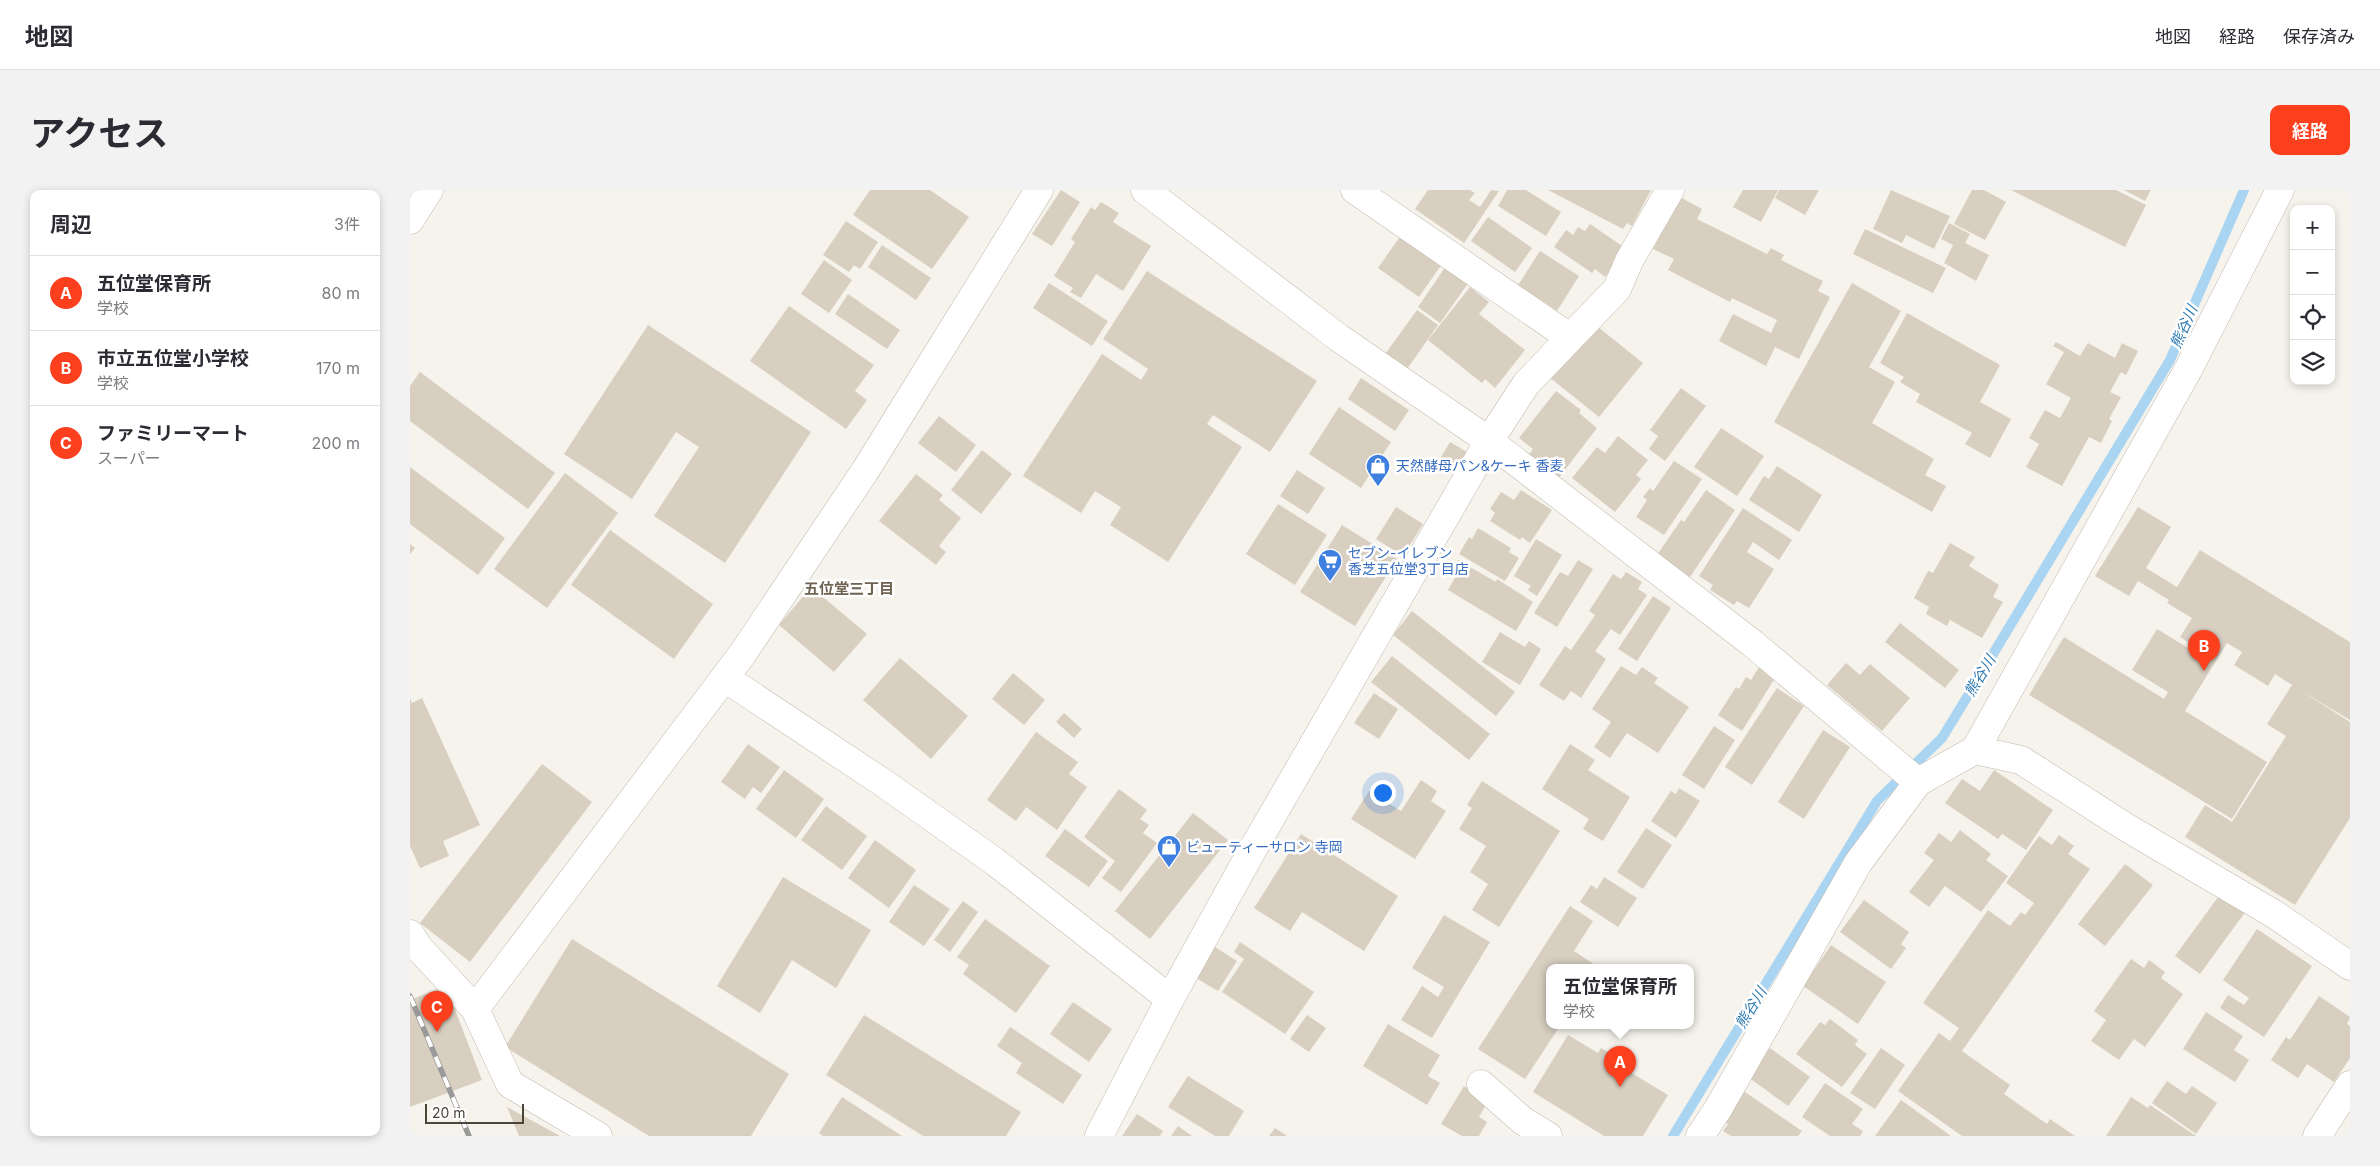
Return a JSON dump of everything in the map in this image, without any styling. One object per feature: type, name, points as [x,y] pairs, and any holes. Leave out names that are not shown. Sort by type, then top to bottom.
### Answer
[{"type":"street","points":[[410,220],[429,190]]},
{"type":"street","points":[[476,1010],[725,678],[865,471],[1039,190]]},
{"type":"street","points":[[1145,190],[1339,338],[1489,442],[1752,643],[1909,775]]},
{"type":"street","points":[[1356,190],[1569,337]]},
{"type":"street","points":[[1099,1136],[1170,999],[1254,847],[1489,442],[1526,384],[1617,289],[1628,261],[1670,190]]},
{"type":"street","points":[[1975,750],[2189,368],[2280,190]]},
{"type":"street","points":[[725,678],[882,782],[994,861],[1170,999]]},
{"type":"street","points":[[1700,1136],[1718,1109],[1909,775],[1975,750],[2022,760],[2128,829],[2274,914],[2350,966]]},
{"type":"street","points":[[410,934],[419,948],[476,1010],[510,1084],[598,1136]]},
{"type":"street","points":[[1480,1084],[1518,1128],[1548,1136]]},
{"type":"street","points":[[2317,1136],[2350,1085]]},
{"type":"building","points":[[870,190],[930,190],[969,217],[932,269],[853,215]]},
{"type":"building","points":[[1061,190],[1080,202],[1052,246],[1032,234]]},
{"type":"building","points":[[1428,190],[1470,190],[1475,193],[1469,200],[1480,207],[1491,190],[1499,191],[1464,243],[1415,209]]},
{"type":"building","points":[[1507,190],[1526,190],[1561,212],[1546,236],[1498,206]]},
{"type":"building","points":[[1548,190],[1651,190],[1632,226],[1627,223],[1623,229]]},
{"type":"building","points":[[1743,190],[1778,190],[1761,222],[1733,207]]},
{"type":"building","points":[[1779,190],[1819,190],[1805,215],[1775,198]]},
{"type":"building","points":[[1891,190],[1950,216],[1934,249],[1906,235],[1902,243],[1873,229]]},
{"type":"building","points":[[1972,190],[1984,190],[2006,202],[1985,240],[1954,224]]},
{"type":"building","points":[[2011,190],[2116,190],[2146,205],[2125,247]]},
{"type":"building","points":[[2124,190],[2151,190],[2145,201]]},
{"type":"building","points":[[1680,197],[1702,209],[1697,219],[1767,254],[1771,248],[1784,255],[1781,260],[1823,281],[1818,291],[1830,297],[1799,359],[1775,347],[1766,366],[1719,341],[1733,314],[1771,333],[1777,320],[1732,298],[1730,302],[1668,270],[1674,259],[1653,249]]},
{"type":"building","points":[[1101,202],[1119,213],[1113,222],[1151,246],[1123,291],[1096,274],[1081,298],[1070,292],[1073,288],[1054,276],[1075,242],[1071,239],[1091,207],[1095,210]]},
{"type":"building","points":[[1488,217],[1532,248],[1515,272],[1471,241]]},
{"type":"building","points":[[846,221],[878,242],[860,269],[854,265],[849,272],[823,255]]},
{"type":"building","points":[[1949,223],[1970,234],[1965,243],[1989,255],[1976,281],[1944,263],[1953,245],[1941,239]]},
{"type":"building","points":[[1590,224],[1625,248],[1605,277],[1595,269],[1592,273],[1554,247],[1566,230],[1573,235],[1578,227],[1585,231]]},
{"type":"building","points":[[1865,229],[1946,268],[1933,293],[1853,254]]},
{"type":"building","points":[[1401,235],[1442,264],[1419,297],[1378,268]]},
{"type":"building","points":[[882,245],[931,278],[916,300],[868,267]]},
{"type":"building","points":[[1540,251],[1579,276],[1557,311],[1518,285]]},
{"type":"building","points":[[824,260],[852,280],[829,313],[801,294]]},
{"type":"building","points":[[1446,266],[1469,282],[1440,323],[1418,307]]},
{"type":"building","points":[[1147,271],[1317,381],[1270,452],[1213,415],[1207,424],[1242,447],[1168,562],[1110,525],[1121,507],[1095,491],[1081,513],[1023,476],[1102,354],[1141,380],[1148,369],[1103,339]]},
{"type":"building","points":[[1049,283],[1108,321],[1092,346],[1033,308]]},
{"type":"building","points":[[1852,283],[1901,311],[1869,367],[1895,382],[1872,423],[1934,459],[1925,475],[1946,486],[1932,512],[1774,422]]},
{"type":"building","points":[[1470,287],[1489,302],[1479,314],[1525,350],[1495,388],[1485,379],[1482,383],[1428,340]]},
{"type":"building","points":[[848,294],[900,330],[887,349],[835,314]]},
{"type":"building","points":[[789,306],[874,365],[855,391],[867,400],[846,429],[750,361]]},
{"type":"building","points":[[1417,310],[1438,325],[1405,372],[1383,357]]},
{"type":"building","points":[[1907,313],[2000,365],[1980,402],[2011,419],[1990,458],[1965,444],[1972,433],[1916,402],[1920,394],[1900,382],[1904,377],[1880,363]]},
{"type":"building","points":[[1593,323],[1643,363],[1599,417],[1549,377]]},
{"type":"building","points":[[648,325],[811,432],[725,563],[654,516],[699,447],[676,432],[632,499],[564,454]]},
{"type":"building","points":[[2056,342],[2080,356],[2088,343],[2115,358],[2122,343],[2138,351],[2126,375],[2121,372],[2110,392],[2121,397],[2109,419],[2112,421],[2101,443],[2089,437],[2062,486],[2026,467],[2039,444],[2029,438],[2045,410],[2060,418],[2071,398],[2046,384],[2064,352],[2053,346]]},
{"type":"building","points":[[420,372],[555,473],[528,509],[410,421],[410,386]]},
{"type":"building","points":[[1361,378],[1409,410],[1395,431],[1348,399]]},
{"type":"building","points":[[1681,388],[1706,406],[1665,461],[1649,449],[1658,436],[1650,430]]},
{"type":"building","points":[[1556,391],[1581,410],[1579,413],[1597,428],[1558,479],[1528,456],[1533,449],[1519,438]]},
{"type":"building","points":[[1339,407],[1391,442],[1361,488],[1309,454]]},
{"type":"building","points":[[939,416],[976,445],[956,472],[918,443]]},
{"type":"building","points":[[1721,428],[1764,456],[1737,496],[1694,467]]},
{"type":"building","points":[[1618,436],[1648,460],[1636,475],[1641,479],[1615,512],[1572,478],[1597,447],[1605,453]]},
{"type":"building","points":[[1450,442],[1472,455],[1459,476],[1438,462]]},
{"type":"building","points":[[982,450],[1012,474],[981,514],[951,490]]},
{"type":"building","points":[[1674,461],[1702,479],[1664,535],[1636,517],[1647,500],[1643,497],[1650,488],[1653,491]]},
{"type":"building","points":[[1777,466],[1822,495],[1799,532],[1749,500],[1764,476],[1769,479]]},
{"type":"building","points":[[410,467],[505,538],[478,575],[410,524]]},
{"type":"building","points":[[1297,470],[1325,488],[1308,514],[1280,496]]},
{"type":"building","points":[[565,473],[618,513],[547,608],[494,569]]},
{"type":"building","points":[[916,474],[943,495],[939,500],[961,518],[939,546],[946,552],[936,565],[879,521]]},
{"type":"building","points":[[1521,490],[1552,510],[1530,543],[1522,537],[1520,540],[1490,521],[1495,513],[1490,509],[1501,492],[1514,500]]},
{"type":"building","points":[[1706,490],[1735,510],[1690,577],[1657,555],[1681,520],[1684,522]]},
{"type":"building","points":[[1278,504],[1327,535],[1295,585],[1246,554]]},
{"type":"building","points":[[1396,507],[1423,524],[1403,556],[1376,539]]},
{"type":"building","points":[[2138,507],[2171,527],[2146,568],[2177,587],[2200,550],[2350,642],[2350,720],[2300,690],[2350,722],[2350,818],[2295,905],[2185,837],[2205,805],[2232,822],[2286,736],[2267,724],[2292,685],[2275,674],[2268,686],[2234,665],[2242,652],[2227,643],[2185,711],[2267,762],[2232,819],[2029,695],[2064,637],[2164,699],[2168,692],[2132,670],[2157,629],[2193,651],[2196,647],[2180,637],[2192,618],[2167,603],[2169,600],[2138,581],[2129,596],[2095,576]]},
{"type":"building","points":[[1743,508],[1792,540],[1779,560],[1753,542],[1747,552],[1774,569],[1749,608],[1737,601],[1734,605],[1710,590],[1713,585],[1699,576]]},
{"type":"building","points":[[1342,525],[1397,559],[1355,626],[1300,592]]},
{"type":"building","points":[[1478,528],[1511,548],[1509,552],[1519,558],[1505,581],[1459,554],[1469,537],[1472,539]]},
{"type":"building","points":[[610,530],[713,604],[674,659],[571,585]]},
{"type":"building","points":[[1536,539],[1562,555],[1537,596],[1528,590],[1531,586],[1514,576]]},
{"type":"building","points":[[1950,543],[1975,557],[1969,566],[1999,585],[1993,597],[2003,602],[1982,638],[1950,620],[1947,626],[1926,614],[1929,607],[1914,598],[1928,571],[1933,573]]},
{"type":"building","points":[[410,544],[415,548],[410,554]]},
{"type":"building","points":[[1458,560],[1496,582],[1497,579],[1533,602],[1516,631],[1448,590],[1457,574],[1451,570]]},
{"type":"building","points":[[1578,560],[1593,569],[1557,627],[1534,613],[1560,572],[1568,576]]},
{"type":"building","points":[[1626,572],[1642,582],[1638,589],[1647,595],[1620,635],[1611,629],[1595,651],[1606,659],[1581,698],[1571,691],[1564,701],[1539,685],[1565,646],[1571,650],[1595,615],[1589,611],[1613,574],[1621,579]]},
{"type":"building","points":[[811,587],[867,634],[834,672],[779,625]]},
{"type":"building","points":[[1653,596],[1671,608],[1637,661],[1618,649]]},
{"type":"building","points":[[1412,611],[1515,692],[1496,716],[1393,635]]},
{"type":"building","points":[[1900,623],[1959,670],[1945,688],[1885,642]]},
{"type":"building","points":[[1500,632],[1525,647],[1529,641],[1541,649],[1520,685],[1482,662]]},
{"type":"building","points":[[1392,656],[1490,734],[1469,760],[1371,682]]},
{"type":"building","points":[[900,658],[968,716],[931,759],[863,700]]},
{"type":"building","points":[[1846,663],[1860,675],[1870,664],[1910,698],[1882,731],[1827,685]]},
{"type":"building","points":[[1621,666],[1636,675],[1642,667],[1658,678],[1654,683],[1689,707],[1658,753],[1627,733],[1610,758],[1594,747],[1611,722],[1592,709]]},
{"type":"building","points":[[1759,667],[1775,678],[1742,731],[1718,715],[1736,687],[1739,689],[1746,677],[1751,680]]},
{"type":"building","points":[[1013,673],[1045,700],[1024,725],[992,699]]},
{"type":"building","points":[[1777,688],[1804,706],[1752,785],[1725,767]]},
{"type":"building","points":[[1374,693],[1398,709],[1379,739],[1354,723]]},
{"type":"building","points":[[410,698],[412,703],[422,698],[480,825],[443,841],[449,856],[420,868],[410,846]]},
{"type":"building","points":[[1064,713],[1082,729],[1074,738],[1056,722]]},
{"type":"building","points":[[1714,726],[1735,740],[1704,789],[1682,775]]},
{"type":"building","points":[[1823,730],[1850,747],[1804,819],[1778,802]]},
{"type":"building","points":[[1036,732],[1078,762],[1069,774],[1087,787],[1057,830],[1026,807],[1016,821],[987,800]]},
{"type":"building","points":[[748,744],[780,767],[761,793],[753,787],[745,799],[721,782]]},
{"type":"building","points":[[1570,744],[1595,760],[1588,770],[1630,797],[1603,841],[1583,829],[1589,819],[1542,789]]},
{"type":"building","points":[[542,764],[592,802],[470,962],[420,923]]},
{"type":"building","points":[[784,770],[824,799],[796,838],[756,809]]},
{"type":"building","points":[[1994,770],[2053,810],[2026,850],[2002,834],[1998,839],[1945,803],[1962,779],[1980,791]]},
{"type":"building","points":[[1421,780],[1437,791],[1431,801],[1446,811],[1415,859],[1351,819],[1369,791],[1401,811]]},
{"type":"building","points":[[1482,781],[1560,831],[1499,927],[1472,910],[1488,884],[1470,872],[1486,846],[1459,829],[1472,808],[1467,805]]},
{"type":"building","points":[[1679,788],[1700,801],[1676,838],[1651,821],[1671,791],[1676,794]]},
{"type":"building","points":[[1119,789],[1147,810],[1140,819],[1149,825],[1143,833],[1157,843],[1121,892],[1102,878],[1115,861],[1084,837]]},
{"type":"building","points":[[826,806],[867,836],[842,870],[801,840]]},
{"type":"building","points":[[1193,813],[1228,840],[1150,939],[1115,911]]},
{"type":"building","points":[[1646,828],[1672,845],[1643,889],[1617,872]]},
{"type":"building","points":[[1065,829],[1108,861],[1089,887],[1045,856]]},
{"type":"building","points":[[1960,830],[1991,854],[1986,860],[2008,876],[1981,912],[1945,886],[1929,907],[1909,892],[1934,860],[1924,853],[1939,833],[1951,842]]},
{"type":"building","points":[[1301,834],[1398,896],[1364,951],[1302,912],[1290,931],[1254,908]]},
{"type":"building","points":[[2059,835],[2074,846],[2068,854],[2090,869],[1962,1051],[2010,1085],[2004,1094],[2047,1124],[2050,1119],[2075,1136],[1962,1136],[1898,1091],[1939,1033],[1950,1041],[1959,1028],[1923,1003],[1988,910],[2010,926],[2021,912],[2025,915],[2034,903],[2006,883],[2039,836],[2052,845]]},
{"type":"building","points":[[875,840],[916,870],[889,908],[848,878]]},
{"type":"building","points":[[2125,864],[2153,885],[2105,946],[2078,924]]},
{"type":"building","points":[[783,877],[871,930],[836,988],[792,960],[760,1013],[717,986]]},
{"type":"building","points":[[1604,877],[1637,898],[1618,927],[1580,902],[1591,885],[1597,889]]},
{"type":"building","points":[[914,885],[950,909],[924,946],[889,922]]},
{"type":"building","points":[[2221,893],[2246,911],[2200,974],[2175,956]]},
{"type":"building","points":[[1864,900],[1909,932],[1901,944],[1906,948],[1891,969],[1840,932]]},
{"type":"building","points":[[963,901],[978,912],[950,952],[934,940]]},
{"type":"building","points":[[1570,906],[1593,921],[1574,951],[1594,964],[1546,964],[1546,1029],[1558,1029],[1525,1079],[1478,1049]]},
{"type":"building","points":[[1444,915],[1490,942],[1432,1038],[1401,1020],[1422,986],[1438,997],[1444,987],[1412,968]]},
{"type":"building","points":[[985,919],[1050,966],[1016,1013],[963,974],[969,965],[957,957]]},
{"type":"building","points":[[2257,929],[2312,966],[2264,1037],[2220,1008],[2228,995],[2244,1005],[2249,998],[2223,980]]},
{"type":"building","points":[[572,939],[789,1074],[751,1136],[649,1136],[505,1047]]},
{"type":"building","points":[[1240,942],[1314,992],[1285,1034],[1222,992],[1244,959],[1234,952]]},
{"type":"building","points":[[1831,945],[1886,982],[1858,1024],[1803,986]]},
{"type":"building","points":[[1215,947],[1237,961],[1218,991],[1196,978]]},
{"type":"building","points":[[2131,959],[2144,968],[2149,960],[2165,972],[2161,978],[2183,994],[2145,1047],[2134,1039],[2119,1060],[2091,1041],[2106,1020],[2094,1011]]},
{"type":"building","points":[[446,986],[482,1080],[410,1107],[410,1000]]},
{"type":"building","points":[[2319,996],[2350,1017],[2347,1024],[2350,1026],[2350,1058],[2334,1082],[2307,1064],[2298,1078],[2271,1060],[2286,1037],[2290,1040]]},
{"type":"building","points":[[1073,1002],[1112,1029],[1089,1062],[1050,1034]]},
{"type":"building","points":[[2206,1012],[2243,1036],[2234,1050],[2249,1060],[2235,1082],[2183,1049]]},
{"type":"building","points":[[864,1015],[1021,1112],[1006,1136],[923,1136],[826,1075]]},
{"type":"building","points":[[1307,1015],[1326,1028],[1309,1052],[1290,1039]]},
{"type":"building","points":[[1830,1019],[1858,1040],[1855,1045],[1867,1054],[1842,1087],[1796,1054],[1820,1022],[1825,1025]]},
{"type":"building","points":[[1388,1024],[1440,1055],[1428,1076],[1440,1083],[1427,1105],[1363,1066]]},
{"type":"building","points":[[1010,1027],[1082,1075],[1063,1104],[1016,1073],[1022,1063],[997,1046]]},
{"type":"building","points":[[1568,1035],[1598,1053],[1601,1048],[1618,1058],[1615,1063],[1668,1095],[1643,1136],[1604,1136],[1533,1092]]},
{"type":"building","points":[[1770,1048],[1810,1077],[1788,1106],[1748,1077]]},
{"type":"building","points":[[1881,1048],[1905,1065],[1875,1109],[1850,1093]]},
{"type":"building","points":[[1188,1076],[1244,1111],[1229,1136],[1215,1136],[1168,1107]]},
{"type":"building","points":[[2167,1081],[2186,1094],[2192,1086],[2217,1103],[2196,1134],[2152,1103]]},
{"type":"building","points":[[1825,1083],[1863,1109],[1852,1124],[1863,1131],[1860,1136],[1830,1136],[1802,1117]]},
{"type":"building","points":[[1464,1086],[1489,1100],[1479,1117],[1487,1122],[1479,1136],[1462,1136],[1441,1124]]},
{"type":"building","points":[[1742,1090],[1802,1131],[1798,1136],[1731,1136],[1723,1131],[1728,1124],[1722,1120]]},
{"type":"building","points":[[842,1097],[902,1136],[823,1136],[819,1133]]},
{"type":"building","points":[[2131,1097],[2148,1108],[2150,1105],[2196,1136],[2106,1136]]},
{"type":"building","points":[[1901,1100],[1951,1136],[1875,1136]]},
{"type":"building","points":[[507,1107],[560,1136],[519,1136]]},
{"type":"building","points":[[1137,1114],[1163,1131],[1160,1136],[1122,1136]]},
{"type":"building","points":[[1178,1126],[1192,1136],[1171,1136]]},
{"type":"building","points":[[1275,1128],[1287,1136],[1269,1136]]},
{"type":"waterway","name":"熊谷川","points":[[1673,1136],[1877,801],[1942,738],[1975,684],[2170,360],[2244,190]]},
{"type":"railway","points":[[410,996],[469,1136]]},
{"type":"place","name":"天然酵母パン&ケーキ 香麦","points":[[1378,487]]},
{"type":"place","name":"セブン-イレブン 香芝五位堂3丁目店","points":[[1330,582]]},
{"type":"place","name":"市立五位堂小学校","points":[[2204,671]]},
{"type":"place","name":"ビューティーサロン 寺岡","points":[[1169,868]]},
{"type":"place","name":"ファミリーマート","points":[[437,1032]]},
{"type":"place","name":"五位堂保育所","points":[[1620,1087]]},
{"type":"district","name":"五位堂三丁目","points":[[849,589]]}]
